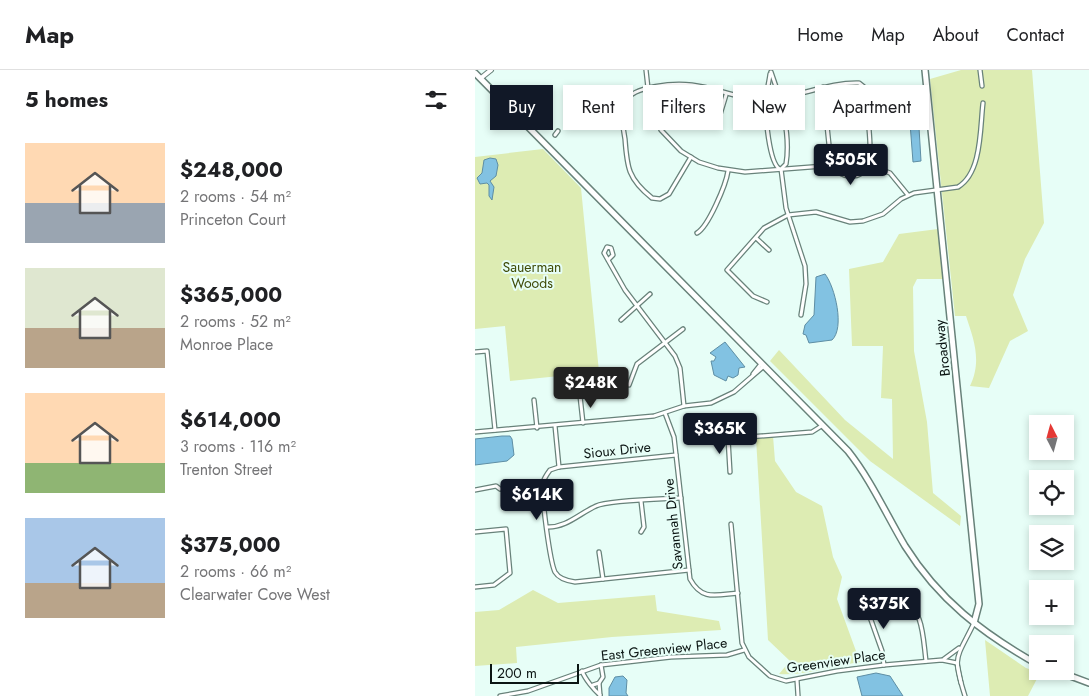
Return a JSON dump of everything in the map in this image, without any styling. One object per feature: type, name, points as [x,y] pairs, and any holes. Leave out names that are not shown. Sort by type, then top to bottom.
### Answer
[{"type":"main road","name":"Broadway","points":[[925,70],[979,604],[974,623]]},
{"type":"main road","points":[[475,73],[824,425],[863,470],[901,539],[930,582],[947,601],[974,623],[1029,659]]},
{"type":"main road","points":[[1074,677],[1089,683]]},
{"type":"street","points":[[481,78],[491,70]]},
{"type":"street","points":[[646,70],[647,85]]},
{"type":"street","points":[[980,70],[982,86]]},
{"type":"street","points":[[771,71],[776,85]]},
{"type":"street","points":[[768,85],[771,71]]},
{"type":"street","points":[[832,85],[857,82],[861,85]]},
{"type":"street","points":[[723,94],[733,96]]},
{"type":"street","points":[[723,105],[726,95]]},
{"type":"street","points":[[767,302],[753,296],[727,270],[768,225],[788,215],[815,212],[850,222],[863,221],[883,214],[908,195],[958,187],[968,179],[975,168],[983,103]]},
{"type":"street","points":[[624,130],[628,168],[634,180],[649,196],[660,199],[667,196],[691,157]]},
{"type":"street","points":[[661,130],[673,144],[708,166],[728,171],[745,172],[831,164],[869,164],[890,173],[908,195]]},
{"type":"street","points":[[768,130],[770,151],[775,165],[781,169]]},
{"type":"street","points":[[784,130],[787,150],[786,164],[781,169],[783,192],[788,215],[803,256],[806,274],[801,315]]},
{"type":"street","points":[[828,130],[831,164],[837,172],[849,177],[860,174],[869,164],[868,130]]},
{"type":"street","points":[[555,135],[558,131]]},
{"type":"street","points":[[697,233],[706,224],[711,210],[724,190],[728,171]]},
{"type":"street","points":[[756,238],[769,250]]},
{"type":"street","points":[[608,260],[638,307],[665,342],[680,368],[684,406]]},
{"type":"street","points":[[621,320],[638,307],[650,294]]},
{"type":"street","points":[[629,384],[637,364],[683,329]]},
{"type":"street","points":[[475,352],[487,351],[495,430]]},
{"type":"street","points":[[475,432],[583,423],[665,413],[684,406],[706,404],[722,399],[738,389],[764,364]]},
{"type":"street","points":[[580,396],[583,423]]},
{"type":"street","points":[[534,400],[537,428]]},
{"type":"street","name":"Savannah Drive","points":[[665,413],[672,425],[689,570],[694,586],[706,595],[738,593]]},
{"type":"street","points":[[698,441],[812,432],[824,425]]},
{"type":"street","points":[[555,426],[559,467],[550,470],[543,484],[552,564],[556,573],[567,581],[689,570]]},
{"type":"street","points":[[728,438],[730,472]]},
{"type":"street","name":"Sioux Drive","points":[[559,467],[677,455]]},
{"type":"street","points":[[475,490],[496,486],[500,489]]},
{"type":"street","points":[[547,527],[554,527],[568,522],[599,504],[681,498]]},
{"type":"street","points":[[641,502],[643,527],[641,532]]},
{"type":"street","points":[[731,524],[745,650]]},
{"type":"street","points":[[475,532],[505,529],[510,573],[495,585],[475,587]]},
{"type":"street","points":[[599,552],[603,579]]},
{"type":"street","points":[[884,666],[882,651],[865,603],[865,596],[901,591],[921,619],[926,662]]},
{"type":"street","points":[[965,696],[957,663],[960,648],[974,623]]},
{"type":"street","name":"Greenview Place","points":[[942,660],[960,648]]},
{"type":"street","name":"East Greenview Place","points":[[500,696],[528,691],[601,665],[671,657],[727,655],[745,650]]},
{"type":"street","name":"Greenview Place","points":[[745,650],[770,676],[777,679],[797,680],[837,671],[942,660],[957,663]]},
{"type":"street","points":[[600,696],[599,684],[603,677],[601,665]]},
{"type":"street","points":[[582,671],[588,682],[593,685],[600,696]]},
{"type":"street","points":[[797,680],[798,696]]},
{"type":"street","points":[[593,685],[599,684]]},
{"type":"green space","points":[[961,70],[1032,70],[1044,223],[1025,259],[1013,295],[1028,331],[1010,341],[989,388],[970,386],[976,368],[976,351],[966,316],[955,316],[930,79]]},
{"type":"green space","name":"Sauerman Woods","points":[[543,149],[581,188],[599,372],[510,381],[505,326],[475,329],[475,157]]},
{"type":"green space","points":[[938,229],[943,279],[917,279],[913,287],[914,351],[927,422],[933,493],[961,516],[960,526],[870,461],[770,361],[779,350],[845,420],[893,459],[892,399],[881,398],[883,346],[852,346],[849,269],[883,262],[899,234]]},
{"type":"green space","points":[[773,436],[775,461],[796,492],[822,506],[833,557],[842,577],[837,599],[860,662],[809,672],[779,674],[790,661],[768,640],[756,438]]},
{"type":"green space","points":[[533,590],[558,603],[655,595],[657,611],[719,621],[721,630],[612,637],[516,647],[517,663],[475,666],[475,612],[499,610]]},
{"type":"green space","points":[[985,640],[1029,669],[1029,680],[1036,680],[1028,696],[990,696]]},
{"type":"water","points":[[911,130],[919,130],[921,161],[913,162]]},
{"type":"water","points":[[496,159],[498,165],[496,176],[490,181],[494,187],[492,200],[489,196],[489,185],[487,183],[480,184],[477,178],[482,173],[484,160]]},
{"type":"water","points":[[825,274],[835,297],[838,326],[832,340],[809,343],[806,335],[803,334],[805,325],[814,315],[816,277]]},
{"type":"water","points":[[725,342],[745,367],[739,368],[738,375],[733,378],[728,376],[726,381],[714,375],[711,361],[714,361],[716,357],[710,353]]},
{"type":"water","points":[[510,436],[512,439],[514,455],[507,461],[475,465],[475,439]]},
{"type":"water","points":[[876,673],[890,676],[903,696],[862,696],[857,677]]},
{"type":"water","points":[[623,676],[627,680],[626,693],[628,696],[609,696],[609,688],[615,677]]}]
